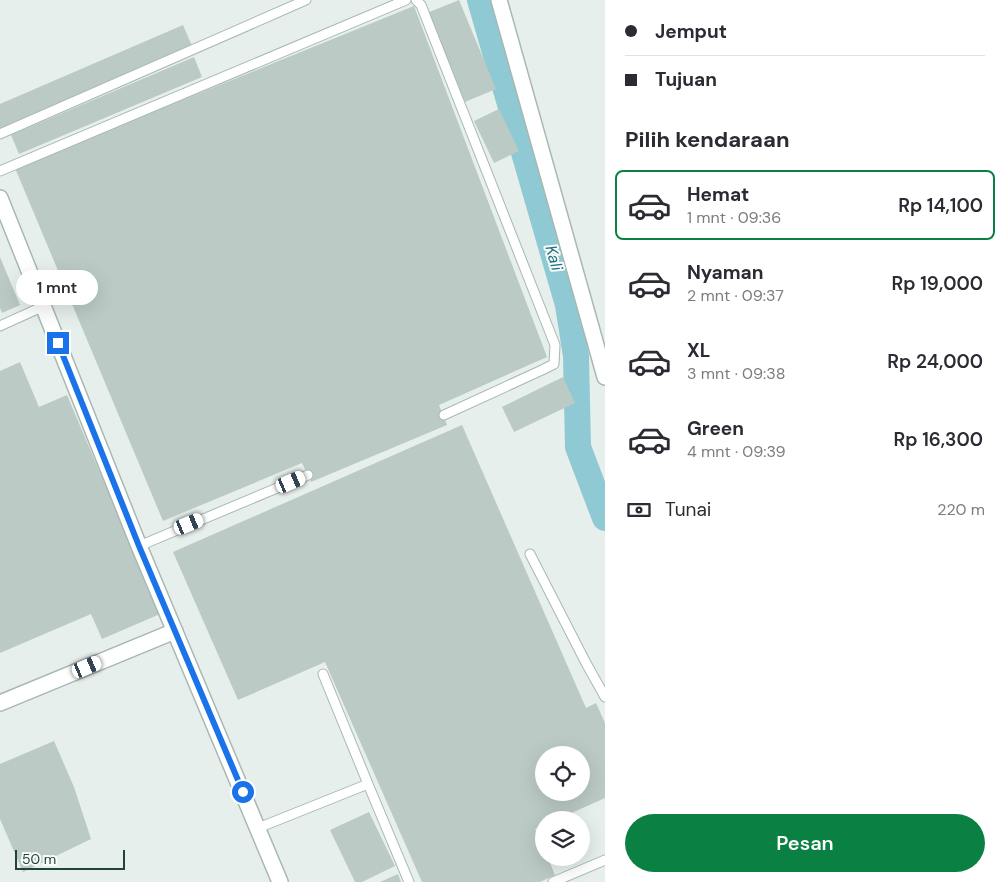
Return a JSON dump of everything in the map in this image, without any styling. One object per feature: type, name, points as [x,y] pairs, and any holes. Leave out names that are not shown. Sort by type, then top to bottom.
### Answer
[{"type":"street","points":[[499,0],[605,378]]},
{"type":"street","points":[[0,198],[139,546],[280,882]]},
{"type":"street","points":[[0,703],[175,631]]},
{"type":"lane","points":[[0,134],[306,0]]},
{"type":"lane","points":[[416,0],[421,5],[555,345],[554,364],[444,416]]},
{"type":"lane","points":[[0,171],[401,1]]},
{"type":"lane","points":[[0,326],[44,306]]},
{"type":"lane","points":[[139,546],[308,475]]},
{"type":"lane","points":[[530,554],[605,697]]},
{"type":"lane","points":[[323,674],[409,882]]},
{"type":"lane","points":[[258,828],[368,784]]},
{"type":"lane","points":[[553,882],[605,860]]},
{"type":"building","points":[[459,0],[496,89],[465,102],[427,13]]},
{"type":"building","points":[[414,6],[547,357],[439,405],[447,425],[311,482],[302,463],[163,521],[15,168]]},
{"type":"building","points":[[183,25],[192,46],[0,130],[0,104]]},
{"type":"building","points":[[194,57],[202,77],[19,154],[11,135]]},
{"type":"building","points":[[499,109],[519,151],[494,163],[474,121]]},
{"type":"building","points":[[0,257],[20,305],[2,313],[0,308]]},
{"type":"building","points":[[20,362],[39,407],[67,395],[160,614],[102,639],[91,614],[0,653],[0,371]]},
{"type":"building","points":[[563,377],[575,403],[514,432],[502,407]]},
{"type":"building","points":[[462,425],[586,708],[596,703],[605,723],[605,798],[576,811],[535,811],[535,866],[551,866],[555,875],[540,882],[422,882],[325,662],[238,700],[173,552]]},
{"type":"building","points":[[54,741],[74,787],[91,839],[23,872],[0,819],[0,764]]},
{"type":"building","points":[[369,812],[395,866],[362,882],[355,882],[330,830]]},
{"type":"building","points":[[398,874],[401,882],[380,882]]},
{"type":"waterway","name":"Kali","points":[[480,0],[568,305],[576,356],[578,447],[605,518]]},
{"type":"route","points":[[58,343],[139,546],[243,792]]}]
